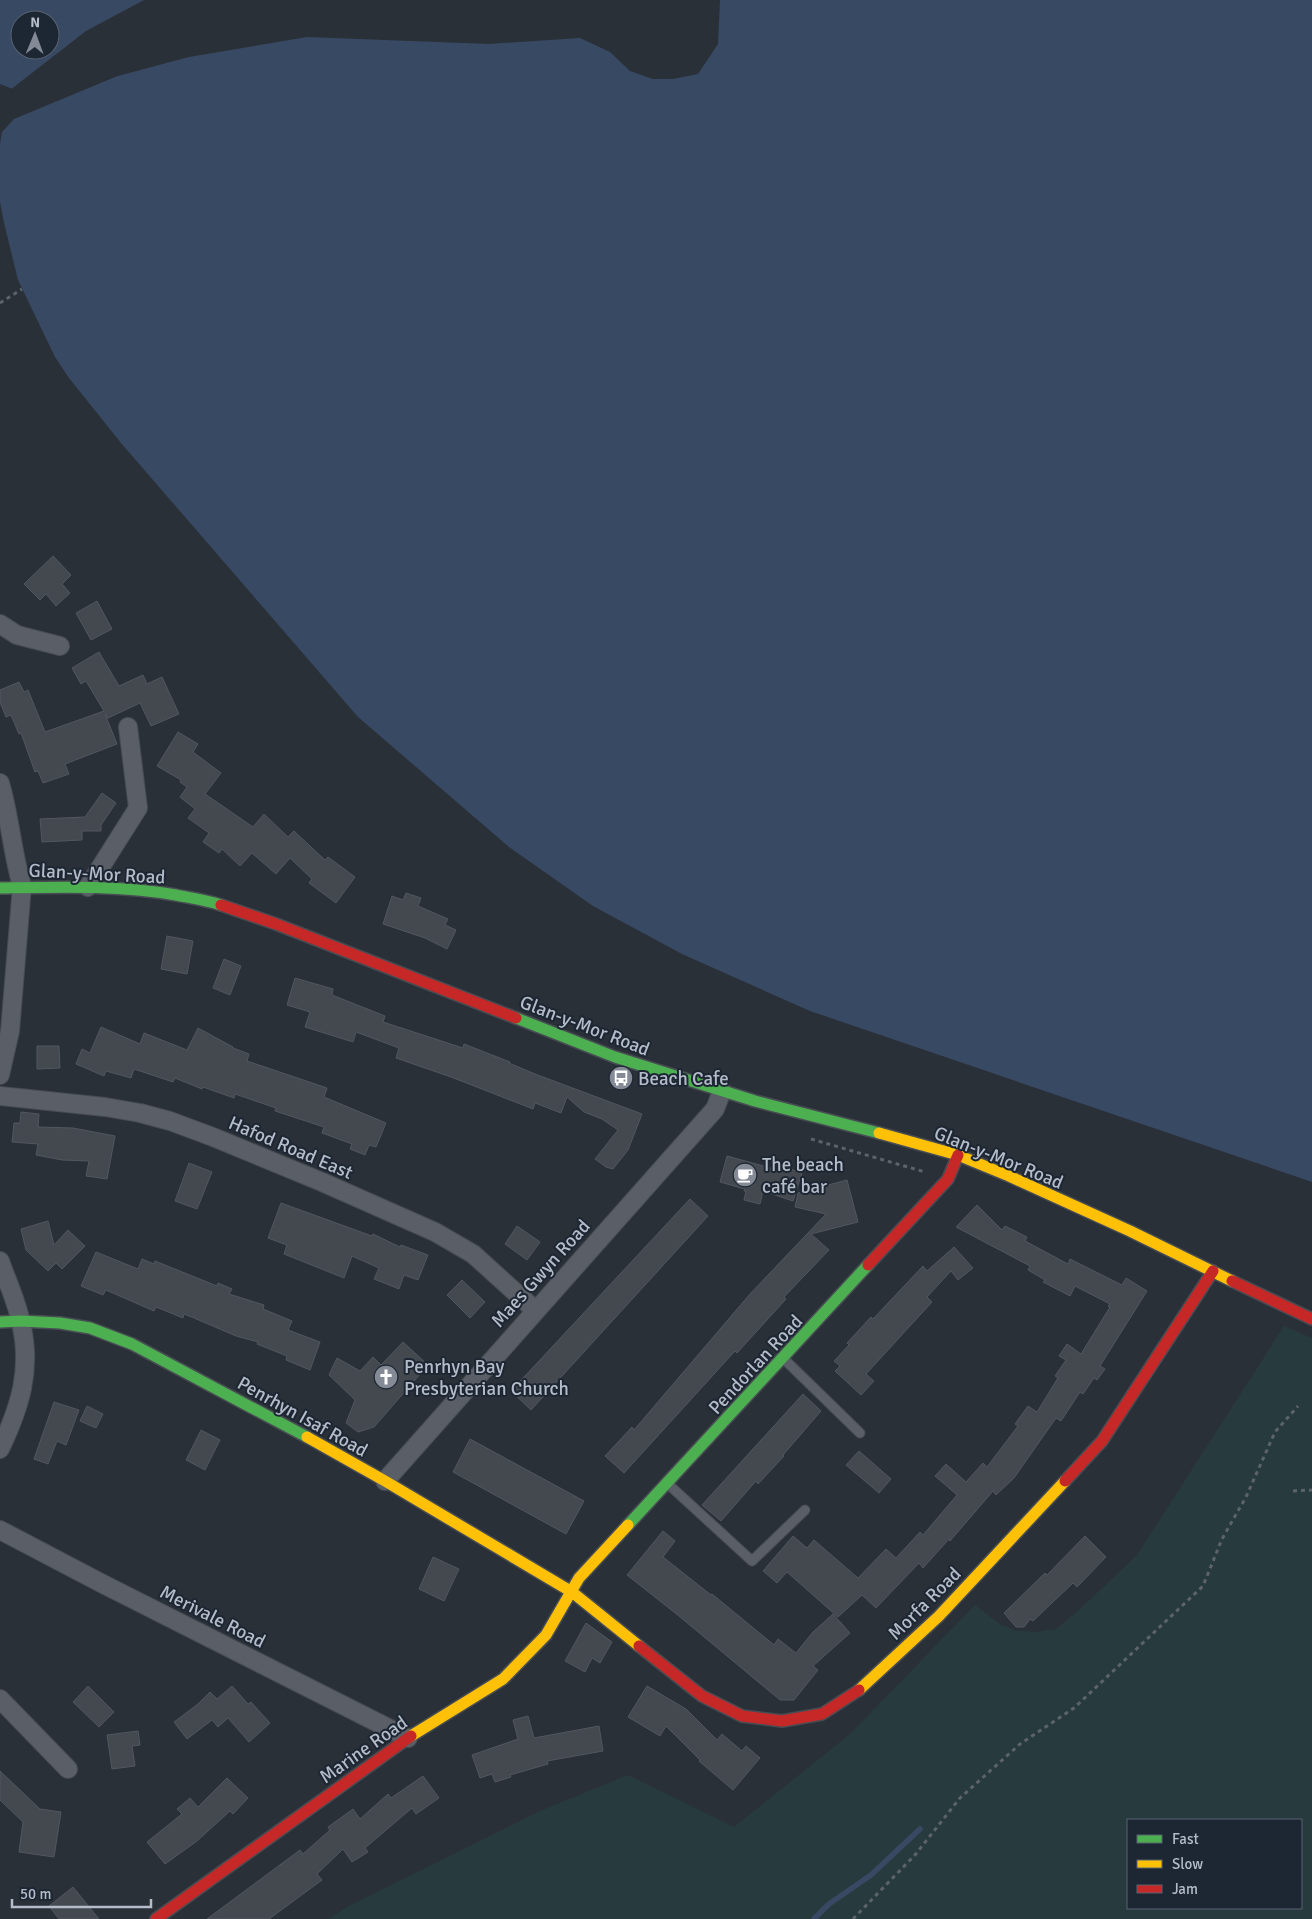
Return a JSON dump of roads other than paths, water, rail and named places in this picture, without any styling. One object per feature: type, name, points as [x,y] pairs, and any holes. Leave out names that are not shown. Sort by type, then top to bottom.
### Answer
[{"type":"street","points":[[0,624],[17,635],[60,646]]},
{"type":"street","points":[[88,887],[138,808],[128,727]]},
{"type":"street","points":[[0,783],[8,808],[16,868],[22,886],[10,1031],[0,1075]]},
{"type":"street","name":"Glan-y-Mor Road","points":[[0,888],[22,886],[147,890],[210,901],[276,924],[615,1057],[722,1092],[859,1127],[958,1155],[1130,1231],[1312,1319]]},
{"type":"street","name":"Maes Gwyn Road","points":[[385,1481],[715,1109],[722,1092]]},
{"type":"street","name":"Hafod Road East","points":[[0,1096],[105,1107],[140,1113],[170,1121],[213,1138],[322,1182],[435,1232],[473,1254],[535,1310]]},
{"type":"street","name":"Pendorlan Road","points":[[572,1592],[580,1578],[948,1179],[958,1155]]},
{"type":"street","points":[[0,1261],[21,1321],[26,1351],[24,1380],[18,1408],[0,1449]]},
{"type":"street","name":"Morfa Road","points":[[572,1592],[702,1696],[742,1716],[782,1721],[822,1714],[856,1693],[939,1616],[1102,1442],[1213,1271]]},
{"type":"street","name":"Penrhyn Isaf Road","points":[[0,1322],[60,1323],[90,1328],[132,1344],[294,1430],[385,1481],[572,1592]]},
{"type":"street","name":"Merivale Road","points":[[0,1530],[112,1589],[408,1738]]},
{"type":"street","name":"Marine Road","points":[[156,1919],[408,1738],[503,1679],[546,1635],[572,1592]]},
{"type":"street","points":[[0,1699],[68,1769]]},
{"type":"lane","points":[[783,1358],[860,1433]]},
{"type":"lane","points":[[668,1484],[752,1561],[805,1510]]},
{"type":"water","points":[[0,0],[258,0],[218,10],[20,92],[0,84]]},
{"type":"water","points":[[561,0],[1312,0],[1312,1182],[810,1011],[682,954],[593,906],[509,847],[358,717],[121,443],[69,378],[55,357],[18,280],[0,202],[0,144],[2,132],[14,119],[180,50],[411,24],[500,21],[569,13],[572,5]]},
{"type":"waterway","points":[[814,1919],[829,1904],[871,1875],[920,1829]]},
{"type":"place","name":"Beach Cafe","points":[[621,1078]]},
{"type":"place","name":"The beach café bar","points":[[745,1175]]},
{"type":"place","name":"Penrhyn Bay Presbyterian Church","points":[[386,1377]]}]
